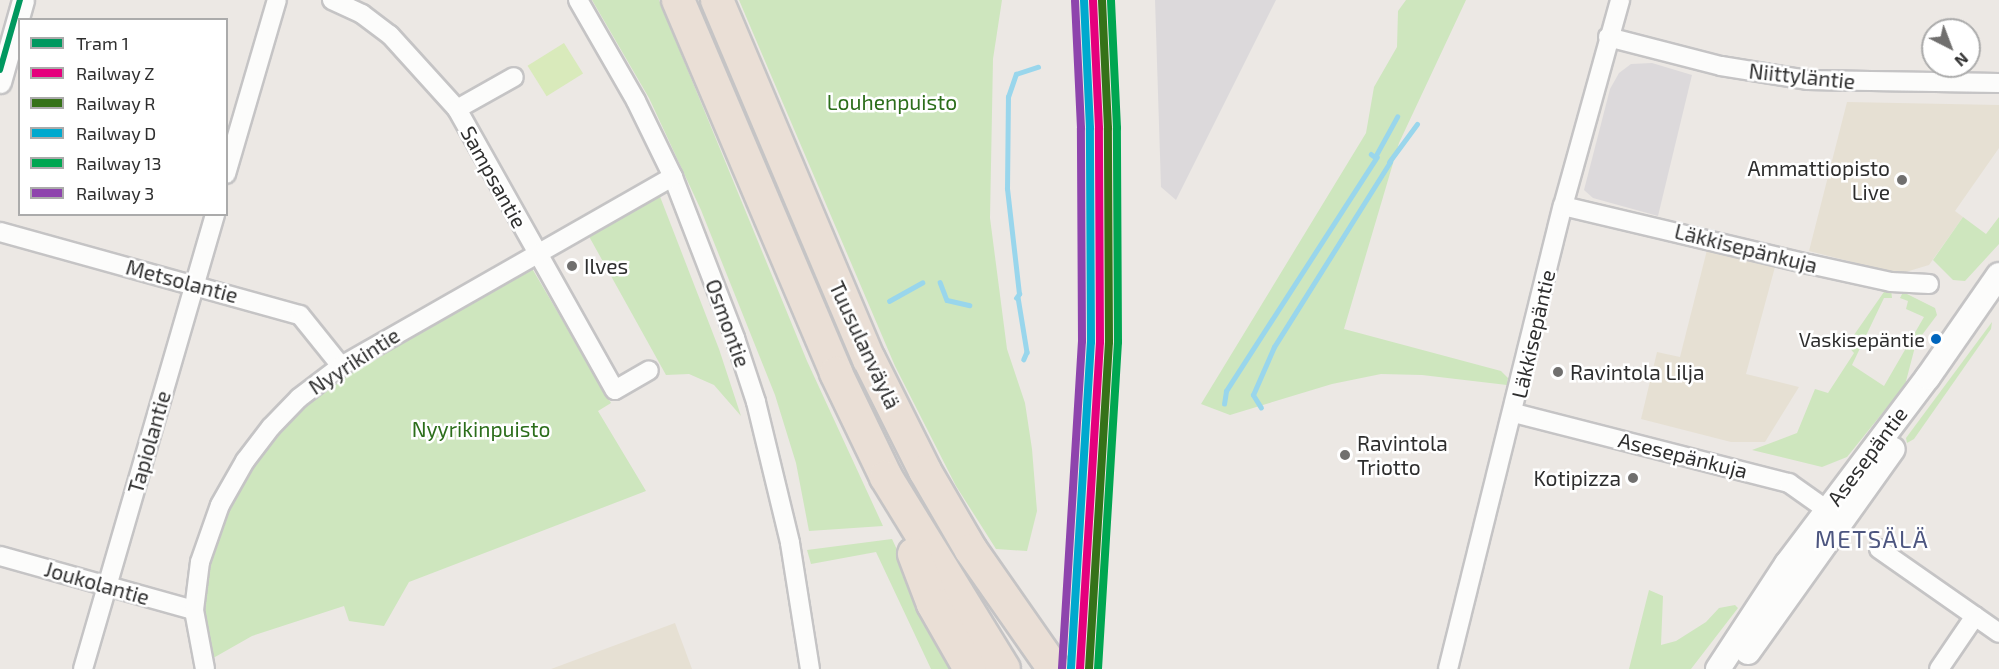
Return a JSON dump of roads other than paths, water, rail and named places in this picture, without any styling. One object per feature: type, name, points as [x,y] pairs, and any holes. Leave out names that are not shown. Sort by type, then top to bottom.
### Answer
[{"type":"highway","name":"Tuusulanväylä","points":[[678,0],[836,373],[886,477],[933,604],[991,665]]},
{"type":"highway","name":"Tuusulanväylä","points":[[717,0],[869,359],[925,471],[1005,602],[1054,669]]},
{"type":"main road","name":"Asesepäntie","points":[[1736,669],[1834,515],[1999,275]]},
{"type":"main road","name":"Asesepäntie","points":[[1718,669],[1999,300]]},
{"type":"street","points":[[0,82],[23,0]]},
{"type":"street","points":[[228,167],[277,0]]},
{"type":"street","name":"Sampsantie","points":[[332,0],[362,14],[390,35],[457,109],[535,253],[615,390],[649,370]]},
{"type":"street","name":"Osmontie","points":[[578,0],[636,101],[673,177],[735,338],[756,402],[790,543],[810,669]]},
{"type":"street","name":"Läkkisepäntie","points":[[1448,669],[1514,413],[1563,206],[1620,0]]},
{"type":"street","name":"Niittyläntie","points":[[1608,37],[1721,66],[1808,80],[1999,83]]},
{"type":"street","points":[[457,109],[514,77]]},
{"type":"street","name":"Nyyrikintie","points":[[205,669],[194,610],[200,562],[220,505],[244,461],[299,398],[341,366],[535,253],[673,177]]},
{"type":"street","name":"Läkkisepänkuja","points":[[1563,206],[1821,267],[1892,282],[1929,284]]},
{"type":"street","name":"Tapiolantie","points":[[83,669],[214,216]]},
{"type":"street","name":"Metsolantie","points":[[0,232],[300,315],[341,366]]},
{"type":"street","name":"Asesepänkuja","points":[[1514,413],[1789,483],[1834,515]]},
{"type":"street","points":[[1879,549],[1999,633]]},
{"type":"street","name":"Joukolantie","points":[[0,556],[194,610]]},
{"type":"street","points":[[1939,669],[1975,616]]},
{"type":"waterway","points":[[1016,298],[1019,294],[1007,189],[1008,97],[1016,74],[1038,67]]},
{"type":"waterway","points":[[1371,154],[1375,157],[1397,117]]},
{"type":"waterway","points":[[1389,162],[1417,124]]},
{"type":"waterway","points":[[1224,404],[1226,391],[1377,157]]},
{"type":"waterway","points":[[1261,408],[1253,395],[1274,347],[1390,162]]},
{"type":"waterway","points":[[940,282],[947,300],[969,305]]},
{"type":"waterway","points":[[889,301],[922,283]]},
{"type":"waterway","points":[[1018,297],[1027,352],[1024,359]]},
{"type":"tram line","name":"1","points":[[0,70],[20,0]]},
{"type":"rail line","name":"D","points":[[1071,668],[1091,342],[1090,128],[1084,0]]},
{"type":"rail line","name":"Z","points":[[1080,669],[1100,342],[1099,128],[1093,0]]},
{"type":"rail line","name":"R","points":[[1089,669],[1109,342],[1108,128],[1102,0]]},
{"type":"rail line","name":"13","points":[[1098,669],[1118,342],[1117,128],[1111,0]]},
{"type":"rail line","name":"3","points":[[1062,668],[1082,341],[1081,128],[1075,1]]},
{"type":"place","name":"Ammattiopisto Live","points":[[1902,180]]},
{"type":"place","name":"Ilves","points":[[572,266]]},
{"type":"place","name":"Vaskisepäntie","points":[[1936,339]]},
{"type":"place","name":"Ravintola Lilja","points":[[1558,372]]},
{"type":"place","name":"Ravintola Triotto","points":[[1345,455]]},
{"type":"place","name":"Kotipizza","points":[[1633,478]]},
{"type":"district","name":"METSÄLÄ","points":[[1872,539]]},
{"type":"park label","name":"Louhenpuisto","points":[[892,102]]},
{"type":"park label","name":"Nyyrikinpuisto","points":[[481,429]]}]
